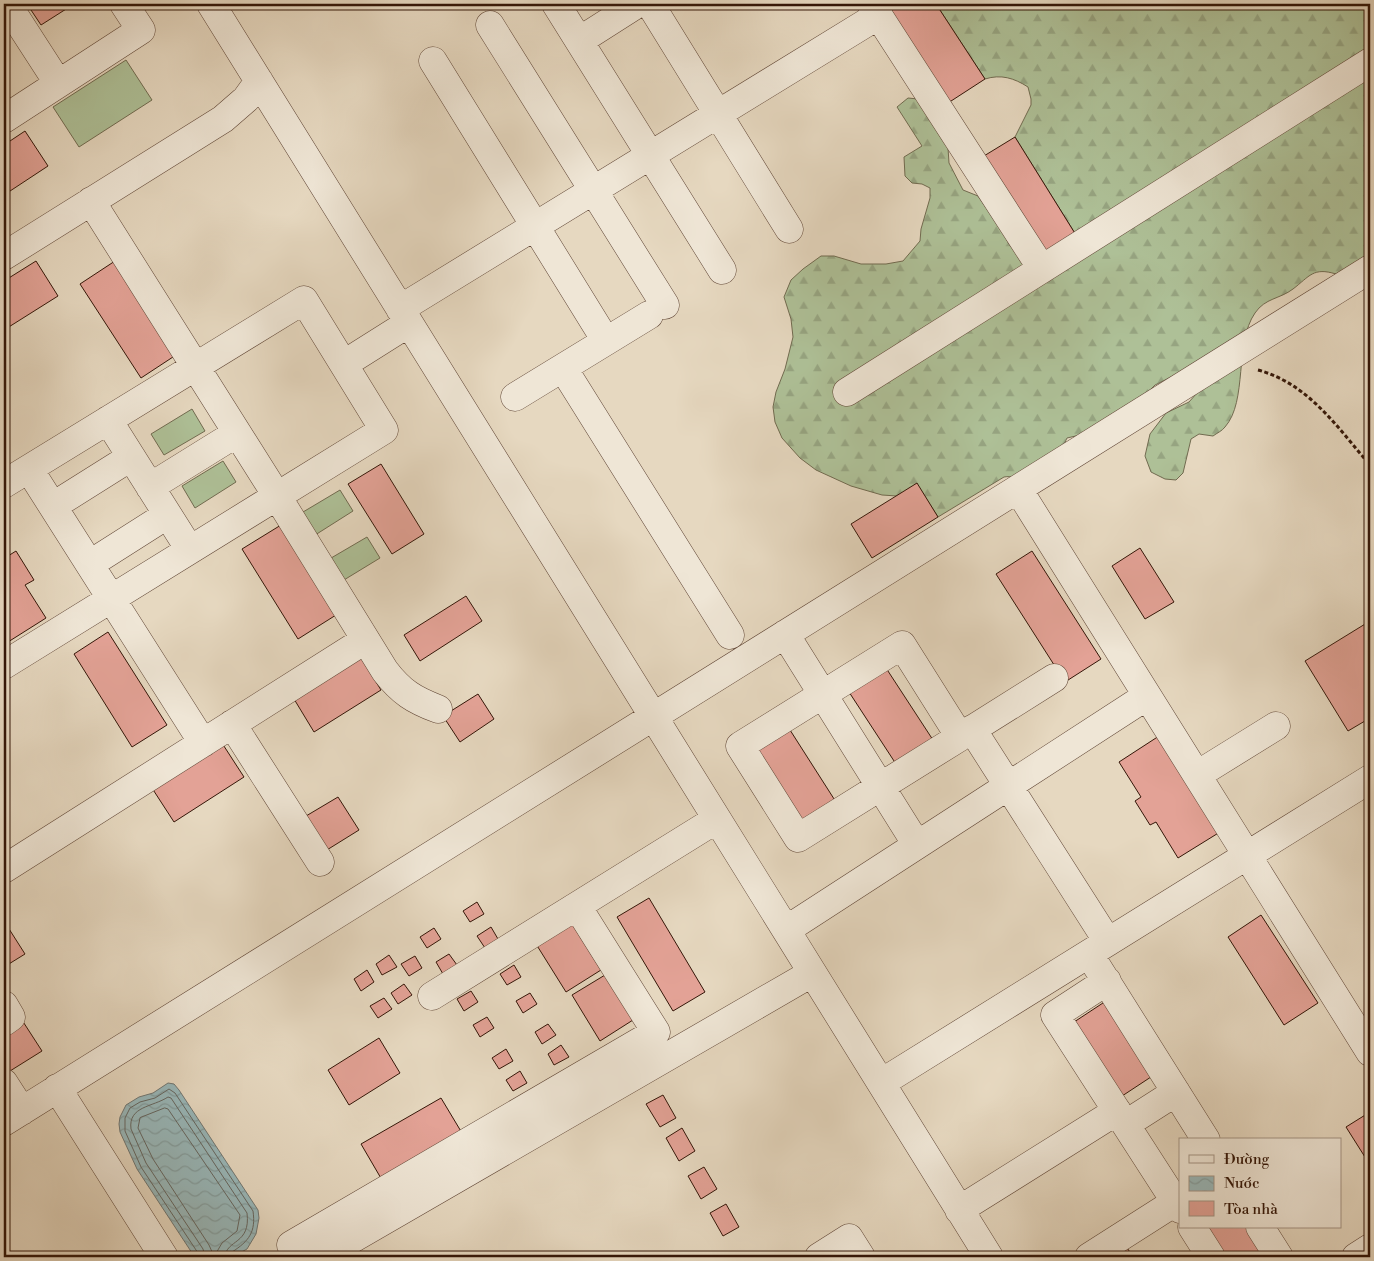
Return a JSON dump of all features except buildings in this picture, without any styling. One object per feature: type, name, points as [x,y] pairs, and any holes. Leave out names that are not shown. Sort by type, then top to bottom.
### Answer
[{"type":"lane","points":[[6,113],[58,84],[141,30],[124,4]]},
{"type":"lane","points":[[211,4],[881,1083],[959,1210],[984,1256]]},
{"type":"lane","points":[[556,4],[722,270]]},
{"type":"lane","points":[[579,41],[637,4]]},
{"type":"lane","points":[[650,4],[789,229]]},
{"type":"lane","points":[[7,7],[58,84]]},
{"type":"lane","points":[[344,364],[405,316],[535,226],[718,114],[875,10],[1042,269]]},
{"type":"lane","points":[[490,26],[594,190],[657,310],[515,397]]},
{"type":"lane","points":[[432,61],[606,341]]},
{"type":"lane","points":[[847,392],[1370,62]]},
{"type":"lane","points":[[4,256],[223,119],[246,99],[259,81]]},
{"type":"lane","points":[[91,201],[196,366],[385,671],[408,696],[438,708]]},
{"type":"lane","points":[[4,1083],[13,1116],[1370,269]]},
{"type":"lane","points":[[4,484],[304,300],[384,430],[4,665]]},
{"type":"lane","points":[[563,368],[730,634]]},
{"type":"lane","points":[[108,420],[190,550]]},
{"type":"lane","points":[[150,487],[237,433]]},
{"type":"lane","points":[[53,506],[131,457]]},
{"type":"lane","points":[[29,469],[203,743]]},
{"type":"lane","points":[[1018,489],[1370,1052]]},
{"type":"lane","points":[[90,564],[167,515]]},
{"type":"lane","points":[[785,634],[917,845]]},
{"type":"lane","points":[[4,869],[365,640]]},
{"type":"lane","points":[[1054,678],[966,733],[880,786],[798,838],[740,746],[902,645],[966,733],[1008,786],[1098,948],[1107,981],[1205,1138]]},
{"type":"lane","points":[[786,930],[1147,696]]},
{"type":"lane","points":[[232,724],[320,862]]},
{"type":"lane","points":[[1197,775],[1276,726]]},
{"type":"lane","points":[[881,1083],[1370,779]]},
{"type":"lane","points":[[432,996],[717,819]]},
{"type":"lane","points":[[291,1245],[656,1032],[577,906]]},
{"type":"lane","points":[[321,1257],[812,973]]},
{"type":"lane","points":[[1089,1257],[1179,1204],[1055,1015],[1107,981]]},
{"type":"lane","points":[[4,1005],[11,1017],[4,1022]]},
{"type":"lane","points":[[57,1088],[164,1257]]},
{"type":"lane","points":[[959,1210],[1122,1118],[1176,1092]]},
{"type":"lane","points":[[1193,1228],[1211,1257]]},
{"type":"lane","points":[[1261,1228],[1279,1257]]},
{"type":"lane","points":[[819,1257],[849,1238],[862,1257]]},
{"type":"lane","points":[[1356,1257],[1370,1248]]},
{"type":"path","points":[[1252,368],[1288,381],[1302,390],[1370,465]]},
{"type":"green space","points":[[936,4],[1370,4],[1370,259],[1336,274],[1317,272],[1312,274],[1293,289],[1268,301],[1259,308],[1249,325],[1245,340],[1239,387],[1232,416],[1224,428],[1213,436],[1199,434],[1191,439],[1183,473],[1176,480],[1165,479],[1151,472],[1145,456],[1150,434],[1166,413],[1189,402],[1197,393],[1175,375],[1155,385],[1141,399],[1080,435],[1067,438],[1054,478],[1049,486],[1040,486],[1016,478],[1004,477],[938,517],[917,484],[897,496],[882,495],[851,486],[816,470],[800,458],[782,438],[775,422],[773,407],[793,337],[791,319],[784,297],[791,280],[821,256],[834,256],[861,264],[886,264],[903,261],[920,241],[921,229],[930,198],[930,188],[922,184],[912,183],[905,176],[904,157],[922,146],[897,107],[908,98],[918,99],[948,148],[949,163],[963,190],[978,196],[1019,256],[1076,235],[1015,137],[1031,105],[1028,87],[1018,81],[1007,78],[985,79]]},
{"type":"green space","points":[[126,60],[152,100],[79,147],[53,107]]},
{"type":"green space","points":[[192,409],[205,431],[164,455],[151,434]]},
{"type":"green space","points":[[223,461],[236,482],[195,508],[182,486]]},
{"type":"green space","points":[[340,490],[353,511],[312,537],[298,515]]},
{"type":"green space","points":[[367,537],[380,558],[339,583],[326,561]]},
{"type":"water","points":[[168,1083],[174,1084],[179,1090],[258,1210],[259,1218],[256,1234],[247,1249],[232,1257],[194,1256],[137,1169],[120,1132],[120,1117],[126,1105],[139,1097],[153,1093]]}]
